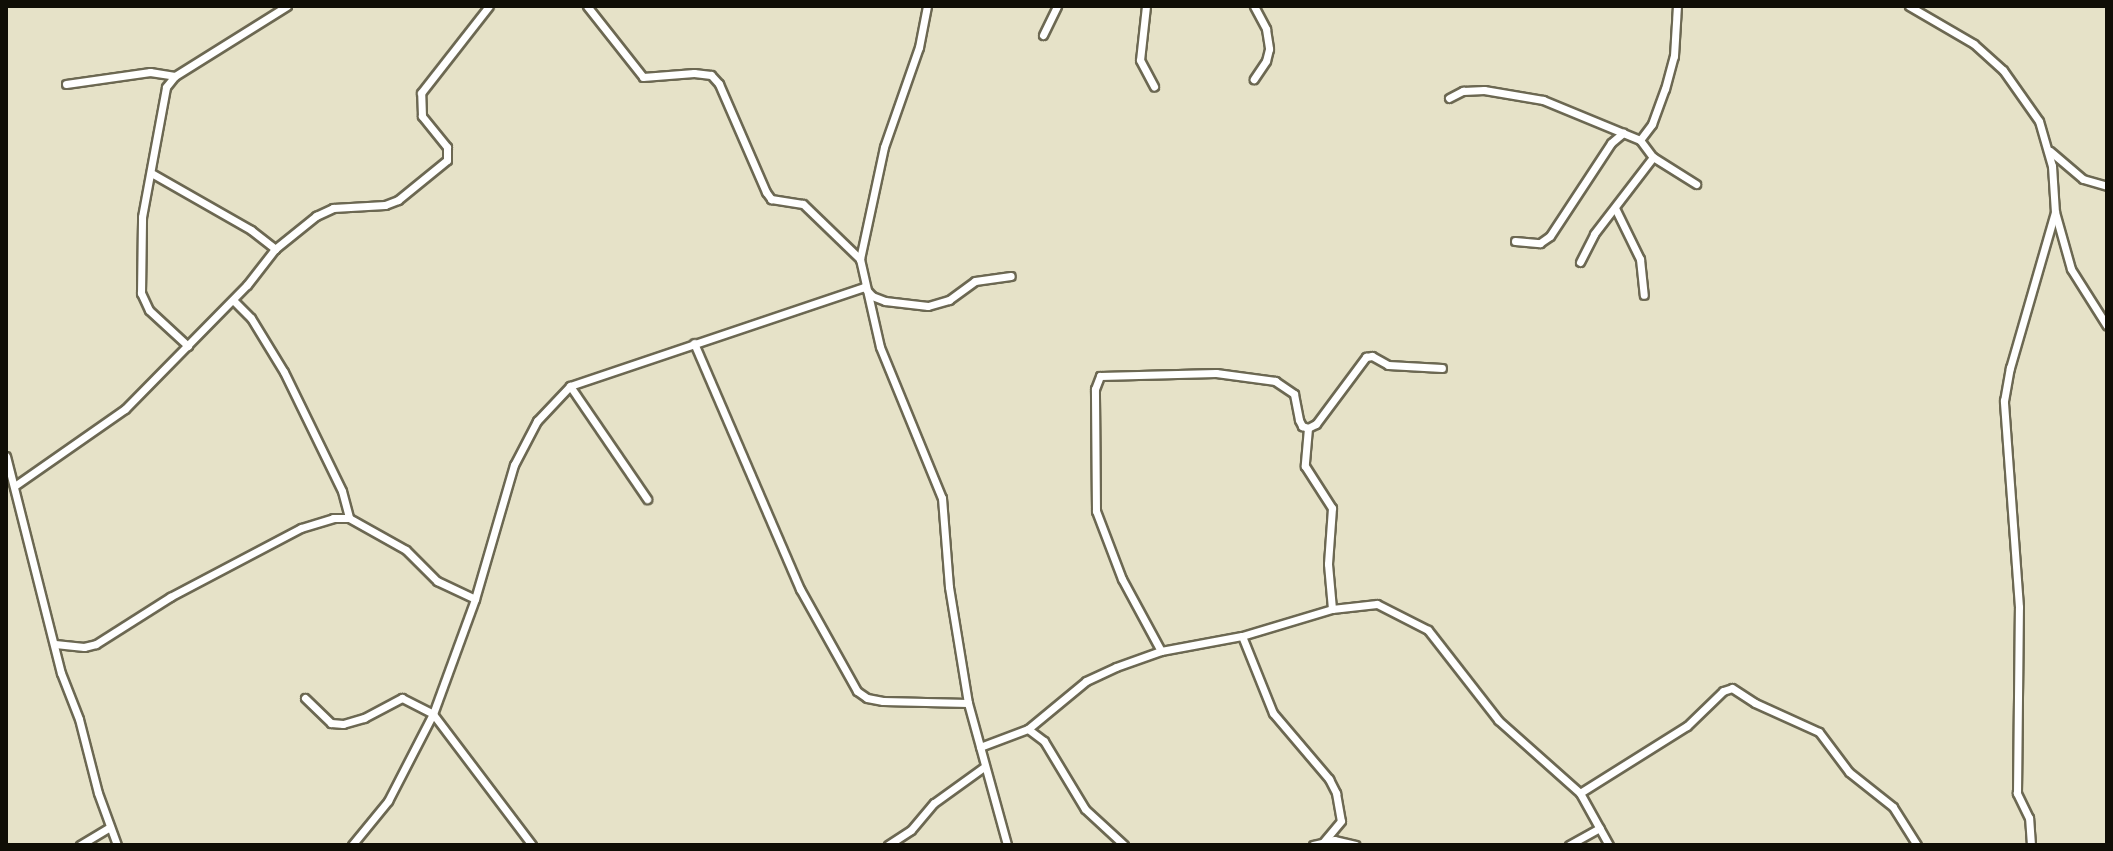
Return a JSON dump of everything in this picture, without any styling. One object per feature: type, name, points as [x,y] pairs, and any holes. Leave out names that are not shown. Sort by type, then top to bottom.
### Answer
[{"type":"street","points":[[188,346],[149,310],[141,293],[142,217],[153,174],[166,87],[175,76],[287,6]]},
{"type":"street","points":[[16,485],[125,409],[233,300],[275,249],[316,216],[333,208],[385,205],[398,200],[447,160],[447,147],[422,116],[421,93],[489,6]]},
{"type":"street","points":[[587,6],[643,77],[694,73],[711,75],[719,84],[771,199],[803,204],[860,259]]},
{"type":"street","points":[[927,6],[919,47],[884,147],[860,259],[880,347],[942,498],[949,587],[968,703],[1007,845]]},
{"type":"street","points":[[1043,35],[1057,6]]},
{"type":"street","points":[[1146,6],[1140,60],[1154,86]]},
{"type":"street","points":[[1254,6],[1266,29],[1269,49],[1266,61],[1254,79]]},
{"type":"street","points":[[1640,140],[1652,124],[1665,89],[1674,56],[1677,6]]},
{"type":"street","points":[[1909,6],[1974,44],[2003,70],[2039,121],[2049,150],[2055,212],[2075,280],[2107,326]]},
{"type":"street","points":[[66,84],[150,72],[175,76]]},
{"type":"street","points":[[1449,98],[1463,91],[1484,90],[1543,100],[1640,140],[1653,157],[1696,184]]},
{"type":"street","points":[[1515,241],[1540,243],[1550,236],[1611,143],[1623,133]]},
{"type":"street","points":[[2049,150],[2074,174],[2107,186]]},
{"type":"street","points":[[1580,262],[1594,234],[1653,157]]},
{"type":"street","points":[[153,174],[251,230],[275,249]]},
{"type":"street","points":[[1615,208],[1640,259],[1644,295]]},
{"type":"street","points":[[2031,845],[2029,818],[2017,793],[2019,607],[2004,401],[2010,368],[2055,212]]},
{"type":"street","points":[[864,287],[872,296],[885,301],[928,306],[949,300],[975,281],[1011,276]]},
{"type":"street","points":[[352,845],[388,801],[433,714],[475,599],[514,465],[537,421],[570,386],[864,287]]},
{"type":"street","points":[[233,300],[251,318],[284,372],[342,491],[349,518]]},
{"type":"street","points":[[694,343],[800,589],[857,691],[867,698],[883,701],[968,703]]},
{"type":"street","points":[[1161,651],[1122,579],[1096,511],[1097,381],[1100,376],[1123,373],[1216,373],[1275,381],[1294,394],[1299,420],[1302,426],[1308,428],[1316,424],[1366,357],[1372,356],[1388,365],[1442,368]]},
{"type":"street","points":[[570,386],[647,499]]},
{"type":"street","points":[[1308,428],[1305,466],[1332,508],[1328,564],[1332,609]]},
{"type":"street","points":[[7,460],[16,485],[20,516],[61,673],[79,719],[117,845]]},
{"type":"street","points":[[55,644],[84,647],[96,644],[170,597],[301,528],[333,518],[349,518],[406,550],[437,581],[475,599]]},
{"type":"street","points":[[980,747],[1028,729],[1086,681],[1161,651],[1242,636],[1332,609],[1377,604],[1428,630],[1498,720],[1580,793],[1609,845]]},
{"type":"street","points":[[1242,636],[1273,713],[1329,779],[1336,793],[1341,821],[1318,844]]},
{"type":"street","points":[[1580,793],[1687,726],[1717,696],[1732,688],[1755,703],[1819,732],[1849,772],[1893,807],[1917,845]]},
{"type":"street","points":[[305,698],[331,723],[343,724],[364,718],[402,698],[433,714],[532,845]]},
{"type":"street","points":[[1028,729],[1044,741],[1085,809],[1124,845]]},
{"type":"street","points":[[888,845],[911,830],[934,803],[984,767]]},
{"type":"street","points":[[80,845],[110,827]]},
{"type":"street","points":[[1569,845],[1600,828]]},
{"type":"street","points":[[1318,844],[1343,840],[1355,845]]}]
